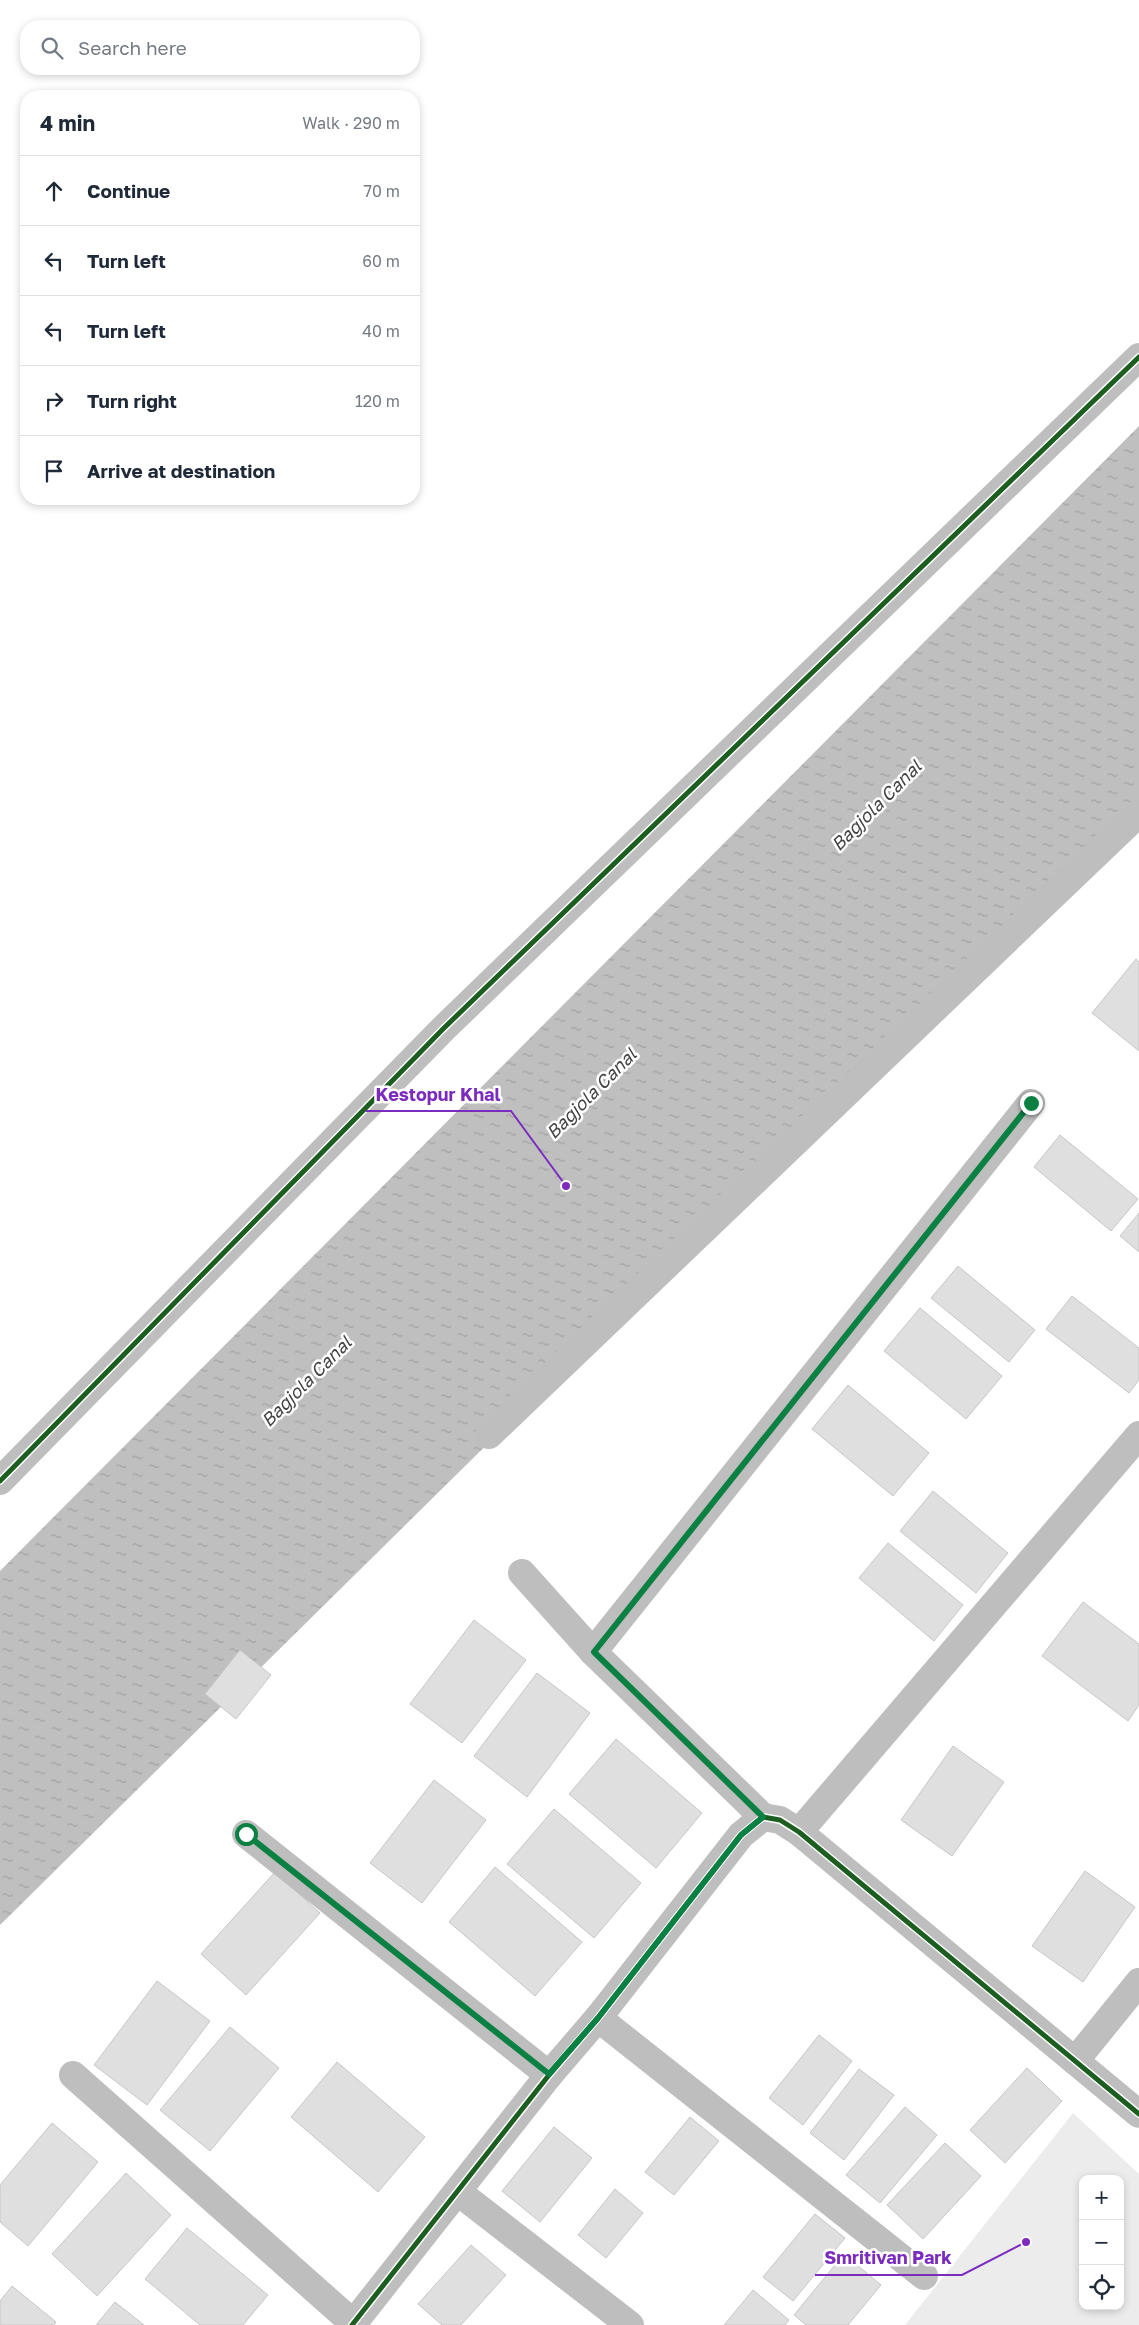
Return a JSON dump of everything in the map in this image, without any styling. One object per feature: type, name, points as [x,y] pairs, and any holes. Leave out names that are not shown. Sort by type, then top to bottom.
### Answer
[{"type":"street","points":[[0,1481],[444,1028],[1139,357]]},
{"type":"street","points":[[489,1435],[1139,813]]},
{"type":"street","points":[[594,1652],[1031,1103]]},
{"type":"street","points":[[799,1832],[1139,1435]]},
{"type":"street","points":[[522,1573],[594,1652],[763,1817],[780,1820],[799,1832],[1139,2114]]},
{"type":"street","points":[[73,2075],[353,2324],[549,2074],[598,2018],[741,1835],[763,1817]]},
{"type":"street","points":[[246,1834],[549,2074]]},
{"type":"street","points":[[1075,2061],[1139,1982]]},
{"type":"street","points":[[598,2018],[924,2276]]},
{"type":"street","points":[[458,2192],[630,2325]]},
{"type":"shaded area","points":[[1073,2113],[1139,2174],[1139,2325],[905,2325]]},
{"type":"water","name":"Bagjola Canal","points":[[1139,426],[1139,801],[0,1925],[0,1571]]},
{"type":"building","points":[[1136,959],[1139,962],[1139,1051],[1092,1013]]},
{"type":"building","points":[[1060,1135],[1138,1199],[1111,1231],[1034,1167]]},
{"type":"building","points":[[1139,1213],[1139,1252],[1120,1236]]},
{"type":"building","points":[[958,1266],[1035,1330],[1009,1362],[931,1298]]},
{"type":"building","points":[[1072,1296],[1139,1348],[1139,1380],[1129,1393],[1046,1329]]},
{"type":"building","points":[[920,1308],[1002,1376],[966,1419],[884,1351]]},
{"type":"building","points":[[848,1385],[929,1453],[893,1496],[812,1429]]},
{"type":"building","points":[[933,1491],[1008,1553],[976,1593],[900,1531]]},
{"type":"building","points":[[888,1543],[963,1605],[934,1641],[859,1578]]},
{"type":"building","points":[[1083,1602],[1139,1644],[1139,1705],[1128,1721],[1042,1656]]},
{"type":"building","points":[[474,1620],[526,1660],[462,1743],[410,1704]]},
{"type":"building","points":[[240,1650],[271,1675],[236,1719],[205,1694]]},
{"type":"building","points":[[537,1673],[590,1713],[527,1797],[474,1756]]},
{"type":"building","points":[[616,1739],[702,1813],[656,1868],[569,1794]]},
{"type":"building","points":[[953,1746],[1004,1782],[952,1856],[901,1820]]},
{"type":"building","points":[[434,1780],[486,1820],[422,1903],[370,1863]]},
{"type":"building","points":[[554,1809],[641,1883],[594,1938],[507,1864]]},
{"type":"building","points":[[495,1867],[582,1942],[535,1996],[449,1922]]},
{"type":"building","points":[[1085,1871],[1135,1907],[1083,1982],[1032,1946]]},
{"type":"building","points":[[275,1872],[320,1913],[246,1995],[201,1954]]},
{"type":"building","points":[[157,1981],[210,2021],[147,2105],[94,2065]]},
{"type":"building","points":[[230,2027],[279,2068],[210,2151],[160,2110]]},
{"type":"building","points":[[819,2035],[852,2061],[803,2125],[769,2098]]},
{"type":"building","points":[[337,2062],[425,2137],[378,2192],[291,2117]]},
{"type":"building","points":[[1027,2068],[1062,2101],[1005,2163],[970,2130]]},
{"type":"building","points":[[859,2069],[894,2095],[844,2160],[810,2133]]},
{"type":"building","points":[[905,2107],[937,2135],[880,2203],[846,2175]]},
{"type":"building","points":[[690,2117],[719,2141],[674,2195],[645,2172]]},
{"type":"building","points":[[52,2123],[98,2162],[28,2246],[0,2222],[0,2185]]},
{"type":"building","points":[[554,2127],[592,2158],[540,2222],[502,2191]]},
{"type":"building","points":[[945,2143],[981,2176],[923,2239],[887,2205]]},
{"type":"building","points":[[126,2173],[171,2215],[97,2296],[52,2254]]},
{"type":"building","points":[[615,2189],[643,2213],[606,2258],[578,2235]]},
{"type":"building","points":[[815,2214],[845,2238],[793,2301],[763,2277]]},
{"type":"building","points":[[187,2228],[268,2295],[243,2325],[200,2325],[145,2279]]},
{"type":"building","points":[[471,2245],[506,2275],[461,2325],[442,2325],[418,2304]]},
{"type":"building","points":[[844,2254],[881,2285],[848,2325],[806,2325],[794,2315]]},
{"type":"building","points":[[12,2286],[56,2322],[54,2325],[0,2325],[0,2301]]},
{"type":"building","points":[[753,2290],[789,2320],[785,2325],[724,2325]]},
{"type":"building","points":[[115,2302],[144,2325],[96,2325]]},
{"type":"cycle path","points":[[0,1481],[444,1028],[1139,357]]},
{"type":"cycle path","points":[[352,2325],[549,2075],[598,2018],[741,1835],[763,1817],[780,1820],[799,1832],[1139,2114]]},
{"type":"place","name":"Kestopur Khal","points":[[566,1186]]},
{"type":"place","name":"Smritivan Park","points":[[1026,2242]]},
{"type":"route","points":[[246,1834],[549,2074],[598,2018],[741,1835],[763,1817],[594,1652],[1031,1103]]}]
